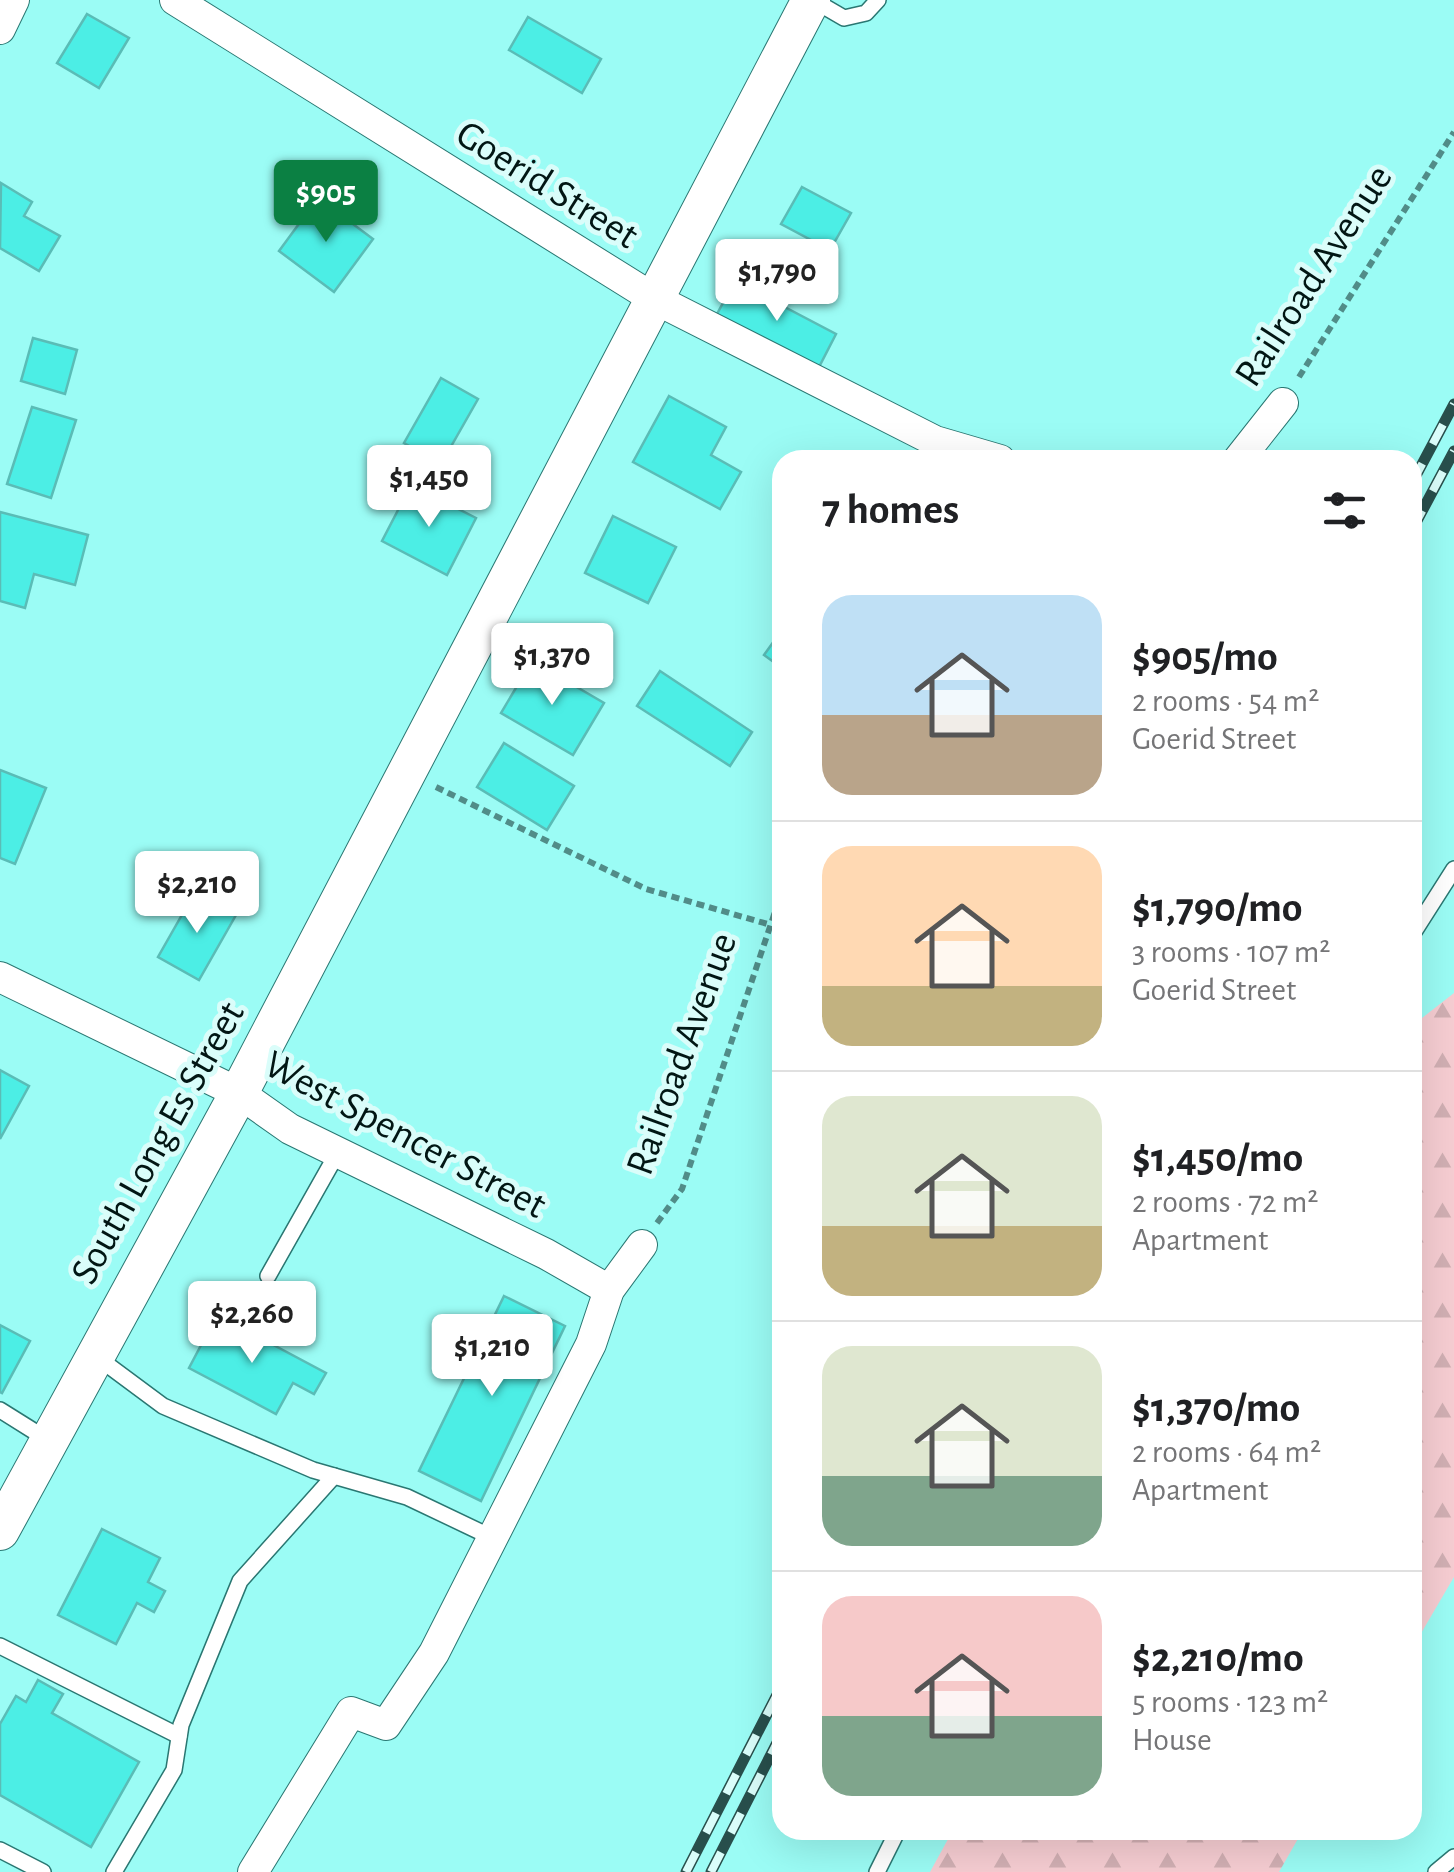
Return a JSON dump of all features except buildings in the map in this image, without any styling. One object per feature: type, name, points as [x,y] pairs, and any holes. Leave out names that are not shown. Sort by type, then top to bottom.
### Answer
[{"type":"street","points":[[0,29],[14,0]]},
{"type":"street","name":"Goerid Street","points":[[175,0],[653,298],[935,442],[964,450]]},
{"type":"street","name":"South Long Es Street","points":[[0,1531],[240,1092],[812,0]]},
{"type":"street","name":"Railroad Avenue","points":[[1246,450],[1283,403]]},
{"type":"street","name":"West Spencer Street","points":[[0,977],[240,1092],[290,1129],[546,1254],[609,1290]]},
{"type":"street","points":[[254,1872],[351,1712],[386,1725],[434,1653],[591,1344],[609,1290],[642,1244]]},
{"type":"lane","points":[[812,0],[834,14],[856,18],[878,0]]},
{"type":"lane","points":[[1422,919],[1454,869]]},
{"type":"lane","points":[[268,1276],[338,1152]]},
{"type":"lane","points":[[94,1354],[163,1406],[334,1476],[407,1498],[492,1536]]},
{"type":"lane","points":[[0,1410],[48,1440]]},
{"type":"lane","points":[[114,1872],[174,1770],[179,1736],[240,1581],[334,1476]]},
{"type":"lane","points":[[0,1646],[179,1736]]},
{"type":"lane","points":[[877,1872],[893,1840]]},
{"type":"lane","points":[[0,1850],[43,1872]]},
{"type":"lane","points":[[1436,1872],[1454,1856]]},
{"type":"path","name":"Railroad Avenue","points":[[1283,403],[1454,132]]},
{"type":"path","points":[[406,773],[646,889],[771,925]]},
{"type":"path","name":"Railroad Avenue","points":[[642,1244],[682,1189],[772,922]]},
{"type":"green space","points":[[1454,993],[1454,1577],[1422,1632],[1422,1018]]},
{"type":"green space","points":[[948,1840],[1297,1840],[1279,1872],[930,1872]]},
{"type":"railway","points":[[1422,464],[1454,404]]},
{"type":"railway","points":[[1422,511],[1454,451]]},
{"type":"railway","points":[[686,1872],[772,1704]]},
{"type":"railway","points":[[711,1872],[772,1753]]}]
